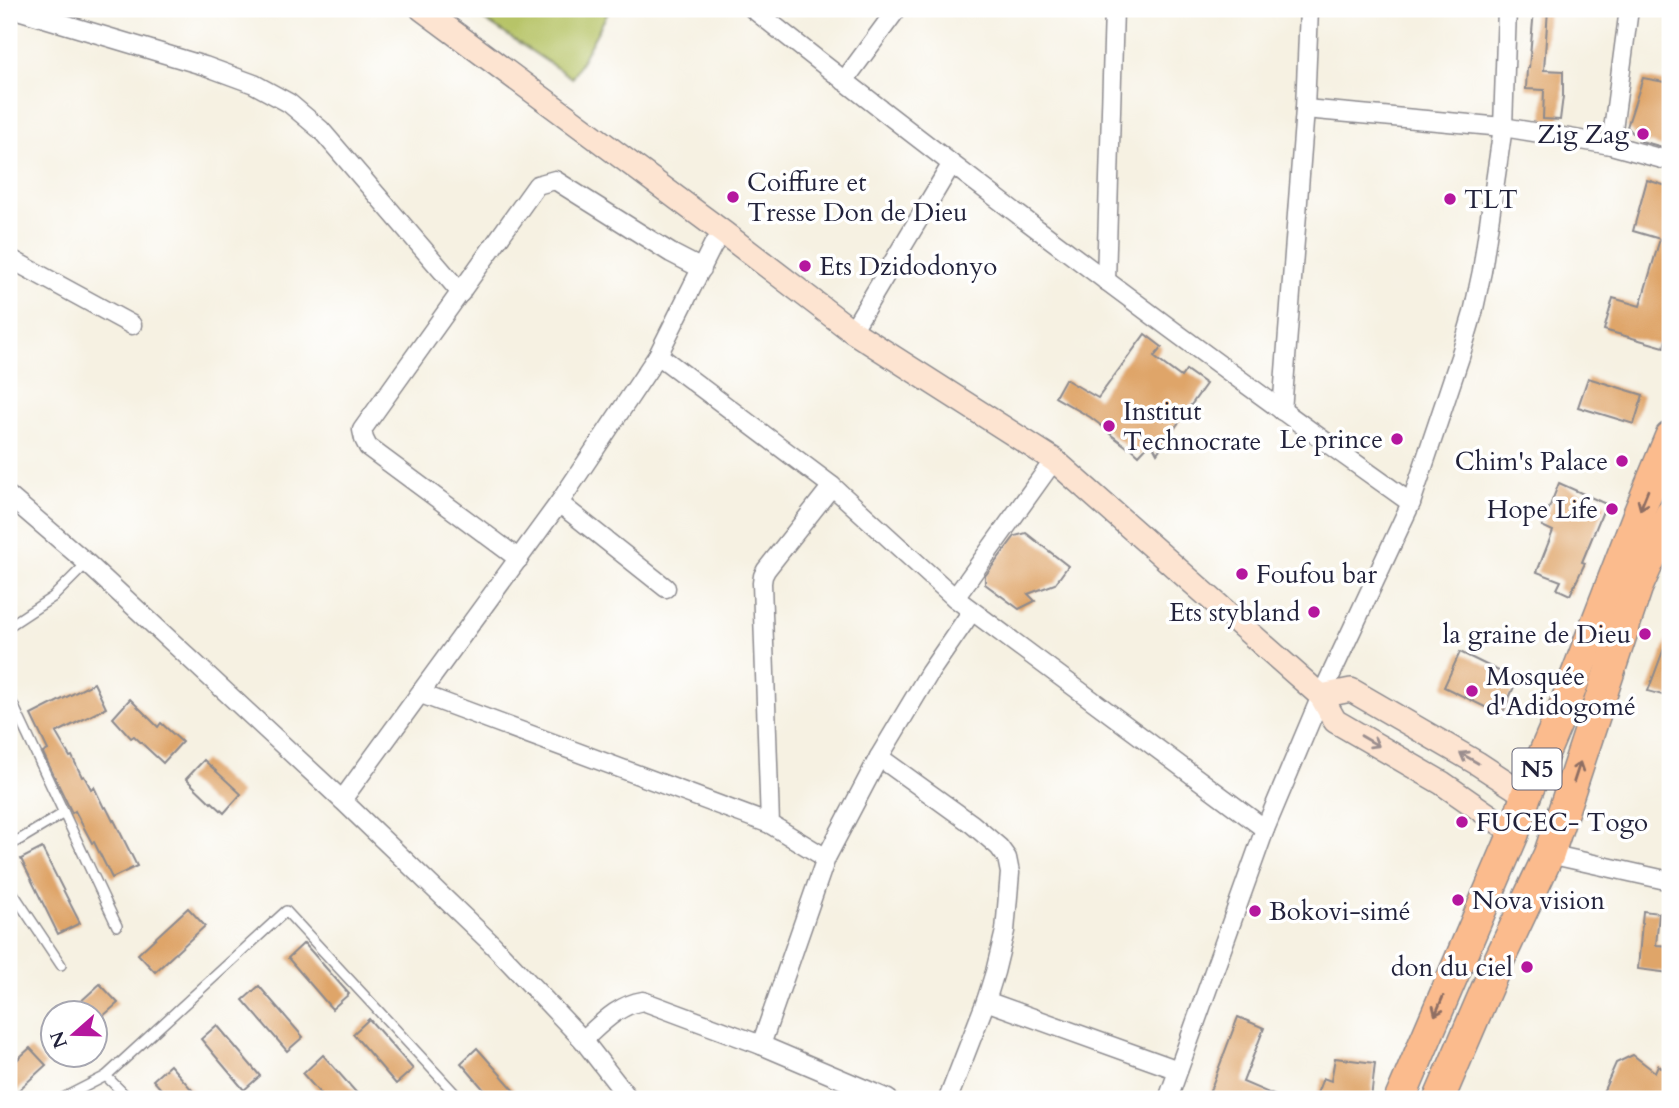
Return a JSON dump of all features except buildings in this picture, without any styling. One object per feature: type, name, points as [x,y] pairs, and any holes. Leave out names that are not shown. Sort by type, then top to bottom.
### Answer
[{"type":"highway","name":"N5","points":[[1400,1099],[1514,833],[1670,437]]},
{"type":"highway","name":"N5","points":[[1439,1099],[1494,971],[1549,854],[1637,588],[1670,515]]},
{"type":"highway","points":[[1527,795],[1563,815]]},
{"type":"highway","points":[[1514,833],[1549,854]]},
{"type":"street","points":[[9,25],[15,9],[205,66],[254,83],[289,103],[321,130],[461,293]]},
{"type":"street","points":[[422,9],[852,331],[1054,460],[1321,696],[1335,721],[1442,783],[1514,833]]},
{"type":"street","points":[[753,9],[1106,281],[1411,503]]},
{"type":"street","points":[[844,81],[897,9]]},
{"type":"street","points":[[1106,281],[1114,9]]},
{"type":"street","points":[[1282,411],[1305,109],[1309,9]]},
{"type":"street","points":[[1168,1099],[1265,829],[1321,696],[1411,503],[1473,313],[1482,271],[1503,127],[1507,9]]},
{"type":"street","points":[[1611,145],[1629,9]]},
{"type":"street","points":[[1305,109],[1503,127],[1611,145],[1670,160]]},
{"type":"street","points":[[852,331],[951,164]]},
{"type":"street","points":[[519,559],[368,447],[362,430],[537,185],[555,180],[702,270]]},
{"type":"street","points":[[342,800],[559,503],[658,355],[713,245],[724,233]]},
{"type":"street","points":[[9,258],[132,324]]},
{"type":"street","points":[[658,355],[832,486],[955,598],[1265,829]]},
{"type":"street","points":[[955,598],[1054,460]]},
{"type":"street","points":[[770,824],[763,576],[832,486]]},
{"type":"street","points":[[9,496],[87,562],[491,943],[583,1040],[629,1099]]},
{"type":"street","points":[[559,503],[666,588]]},
{"type":"street","points":[[761,1045],[826,858],[879,757],[930,673],[972,611]]},
{"type":"street","points":[[1321,696],[1351,690],[1527,795]]},
{"type":"street","points":[[421,694],[770,824],[826,858]]},
{"type":"street","points":[[879,757],[972,824],[999,848],[1007,859],[1010,873],[1005,931],[986,1001],[948,1099]]},
{"type":"street","points":[[1549,854],[1670,881]]},
{"type":"street","points":[[583,1040],[617,1010],[643,1000],[761,1045],[888,1099]]},
{"type":"street","points":[[986,1001],[1178,1070]]},
{"type":"lane","points":[[9,626],[52,597],[87,562]]},
{"type":"lane","points":[[9,696],[117,926]]},
{"type":"lane","points":[[9,846],[64,813]]},
{"type":"lane","points":[[9,887],[61,965]]},
{"type":"lane","points":[[61,1099],[106,1076],[286,911],[460,1099]]},
{"type":"lane","points":[[106,1076],[129,1099]]},
{"type":"green space","points":[[487,9],[610,9],[572,78],[480,17]]},
{"type":"place","name":"Zig Zag","points":[[1643,134]]},
{"type":"place","name":"Coiffure et Tresse Don de Dieu","points":[[733,197]]},
{"type":"place","name":"TLT","points":[[1450,199]]},
{"type":"place","name":"Ets Dzidodonyo","points":[[805,266]]},
{"type":"place","name":"Institut Technocrate","points":[[1109,426]]},
{"type":"place","name":"Le prince","points":[[1397,439]]},
{"type":"place","name":"Chim's Palace","points":[[1622,461]]},
{"type":"place","name":"Hope Life","points":[[1612,509]]},
{"type":"place","name":"Foufou bar","points":[[1242,574]]},
{"type":"place","name":"Ets stybland","points":[[1314,612]]},
{"type":"place","name":"la graine de Dieu","points":[[1645,634]]},
{"type":"place","name":"Mosquée d'Adidogomé","points":[[1472,691]]},
{"type":"place","name":"FUCEC- Togo","points":[[1462,822]]},
{"type":"place","name":"Nova vision","points":[[1458,900]]},
{"type":"place","name":"Bokovi-simé","points":[[1255,911]]},
{"type":"place","name":"don du ciel","points":[[1527,967]]}]
